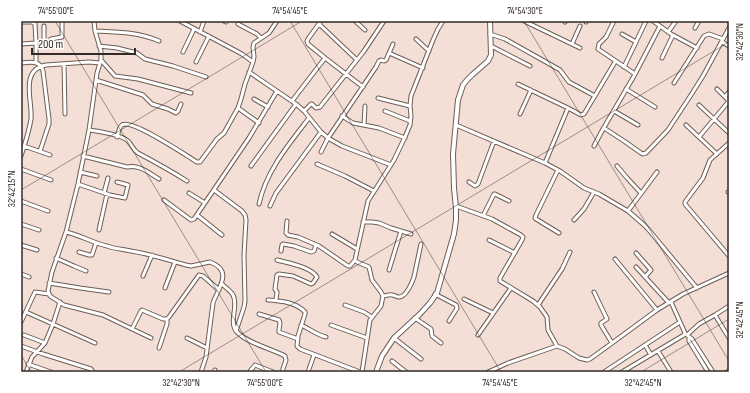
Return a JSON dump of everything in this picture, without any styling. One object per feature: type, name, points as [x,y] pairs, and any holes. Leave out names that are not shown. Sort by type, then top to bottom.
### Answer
[{"type":"street","points":[[51,39],[62,38],[62,21]]},
{"type":"street","points":[[49,294],[49,283],[56,258],[66,232],[78,184],[89,130],[96,80],[102,56],[95,31],[94,21]]},
{"type":"street","points":[[180,21],[242,54],[253,62]]},
{"type":"street","points":[[200,32],[204,21]]},
{"type":"street","points":[[115,136],[121,126],[126,124],[163,140],[198,163],[201,161],[217,139],[224,133],[238,108],[253,62],[254,57],[252,47],[254,43],[269,33],[277,21]]},
{"type":"street","points":[[356,21],[365,30]]},
{"type":"street","points":[[304,111],[311,104],[316,108],[320,107],[372,40],[384,21]]},
{"type":"street","points":[[287,221],[286,233],[288,235],[298,237],[316,245],[348,266],[350,266],[355,260],[368,201],[391,165],[405,138],[410,121],[411,96],[438,29],[443,21]]},
{"type":"street","points":[[376,372],[382,356],[394,338],[430,303],[435,294],[454,234],[456,220],[453,154],[458,100],[467,80],[472,74],[488,62],[491,55],[490,21]]},
{"type":"street","points":[[524,21],[580,48]]},
{"type":"street","points":[[614,21],[606,37],[599,44],[598,49],[615,62],[635,74]]},
{"type":"street","points":[[624,67],[646,21]]},
{"type":"street","points":[[653,21],[668,32],[697,48]]},
{"type":"street","points":[[668,32],[676,21]]},
{"type":"street","points":[[695,28],[699,21]]},
{"type":"street","points":[[21,22],[32,22],[35,24],[36,63]]},
{"type":"street","points":[[357,60],[320,22],[307,41],[310,47],[363,87]]},
{"type":"street","points":[[238,24],[258,34],[261,38]]},
{"type":"street","points":[[21,44],[44,41],[44,26]]},
{"type":"street","points":[[572,44],[580,26]]},
{"type":"street","points":[[594,146],[635,74],[660,26]]},
{"type":"street","points":[[604,128],[641,153],[646,153],[668,130],[676,118],[699,83],[729,28]]},
{"type":"street","points":[[183,52],[194,29]]},
{"type":"street","points":[[95,31],[141,35],[159,41]]},
{"type":"street","points":[[490,34],[505,39],[560,70],[570,82],[595,96]]},
{"type":"street","points":[[622,34],[636,42]]},
{"type":"street","points":[[674,83],[706,34],[723,41],[729,46]]},
{"type":"street","points":[[662,58],[673,35]]},
{"type":"street","points":[[196,62],[209,36]]},
{"type":"street","points":[[416,39],[429,51]]},
{"type":"street","points":[[321,152],[342,116],[363,87],[379,61],[386,60],[393,44]]},
{"type":"street","points":[[99,46],[117,48],[137,53],[145,59],[173,66],[206,77]]},
{"type":"street","points":[[491,46],[530,66]]},
{"type":"street","points":[[389,53],[423,68]]},
{"type":"street","points":[[292,101],[325,58]]},
{"type":"street","points":[[21,63],[36,63],[42,66],[101,61],[115,76],[138,79],[191,93]]},
{"type":"street","points":[[518,84],[583,115],[615,62]]},
{"type":"street","points":[[64,64],[65,114]]},
{"type":"street","points":[[21,156],[29,130],[31,116],[29,84],[33,74],[42,66]]},
{"type":"street","points":[[40,151],[49,124],[45,79],[42,66]]},
{"type":"street","points":[[249,72],[296,104],[328,138],[342,146],[391,165]]},
{"type":"street","points":[[96,80],[143,95],[152,104],[176,113],[181,104]]},
{"type":"street","points":[[626,89],[655,107]]},
{"type":"street","points":[[520,114],[531,90]]},
{"type":"street","points":[[699,137],[729,101],[717,90]]},
{"type":"street","points":[[164,200],[191,220],[194,219],[240,154],[277,91]]},
{"type":"street","points":[[725,97],[729,92]]},
{"type":"street","points":[[378,98],[410,106]]},
{"type":"street","points":[[254,99],[268,107]]},
{"type":"street","points":[[251,166],[296,104]]},
{"type":"street","points":[[699,105],[729,133]]},
{"type":"street","points":[[364,125],[365,106]]},
{"type":"street","points":[[238,108],[259,123]]},
{"type":"street","points":[[545,163],[568,108]]},
{"type":"street","points":[[385,111],[410,121]]},
{"type":"street","points":[[614,111],[638,125]]},
{"type":"street","points":[[342,116],[353,123],[379,128],[405,138]]},
{"type":"street","points":[[259,204],[266,182],[276,164],[309,118]]},
{"type":"street","points":[[456,125],[545,163],[584,188],[594,192],[628,212],[648,229],[697,288]]},
{"type":"street","points":[[686,125],[717,154]]},
{"type":"street","points":[[89,130],[115,136],[128,141],[136,152],[187,181]]},
{"type":"street","points":[[270,206],[276,193],[321,132]]},
{"type":"street","points":[[469,182],[475,186],[478,184],[494,141]]},
{"type":"street","points":[[728,144],[710,160],[703,178],[685,204],[729,256]]},
{"type":"street","points":[[24,146],[50,155]]},
{"type":"street","points":[[84,156],[127,167],[138,167],[159,178]]},
{"type":"street","points":[[317,164],[374,191]]},
{"type":"street","points":[[617,166],[641,193]]},
{"type":"street","points":[[21,169],[51,180]]},
{"type":"street","points":[[558,170],[535,218],[559,233]]},
{"type":"street","points":[[80,172],[97,176]]},
{"type":"street","points":[[628,212],[657,172]]},
{"type":"street","points":[[99,230],[108,178]]},
{"type":"street","points":[[78,184],[105,194],[125,198],[128,185],[117,182]]},
{"type":"street","points":[[214,190],[242,211],[246,220],[244,255],[245,301],[236,331]]},
{"type":"street","points":[[574,220],[584,209],[594,192]]},
{"type":"street","points":[[189,193],[205,203]]},
{"type":"street","points":[[483,216],[494,194],[509,200]]},
{"type":"street","points":[[21,201],[48,211]]},
{"type":"street","points":[[456,206],[492,219],[523,237],[500,280],[502,283],[538,305],[547,317],[548,330],[557,346]]},
{"type":"street","points":[[197,215],[222,235]]},
{"type":"street","points":[[363,222],[376,222],[411,234]]},
{"type":"street","points":[[21,224],[40,230]]},
{"type":"street","points":[[389,270],[401,231]]},
{"type":"street","points":[[66,232],[112,248],[152,255],[191,266],[210,262],[214,263],[222,270],[222,284],[214,299],[206,357],[201,372]]},
{"type":"street","points":[[332,234],[357,249]]},
{"type":"street","points":[[488,240],[515,253]]},
{"type":"street","points":[[78,252],[92,255],[96,243]]},
{"type":"street","points":[[281,251],[283,244],[311,252],[314,251],[316,245]]},
{"type":"street","points":[[383,296],[403,296],[414,277],[422,244]]},
{"type":"street","points":[[21,245],[37,250]]},
{"type":"street","points":[[538,305],[562,270],[570,252]]},
{"type":"street","points":[[636,253],[650,270],[645,277]]},
{"type":"street","points":[[144,276],[152,255]]},
{"type":"street","points":[[56,258],[86,271]]},
{"type":"street","points":[[615,259],[657,310]]},
{"type":"street","points":[[276,300],[277,292],[275,288],[277,274],[293,276],[311,284],[317,277],[315,274],[303,267],[277,260]]},
{"type":"street","points":[[268,300],[288,302],[304,310],[305,314],[298,339],[298,348],[361,372],[370,320],[381,306],[383,296],[371,277],[369,267],[355,260]]},
{"type":"street","points":[[165,288],[175,262]]},
{"type":"street","points":[[636,267],[670,302],[689,341],[708,372]]},
{"type":"street","points":[[488,372],[508,363],[557,346],[579,358],[587,360],[657,310],[683,294],[729,273]]},
{"type":"street","points":[[21,274],[30,276]]},
{"type":"street","points":[[159,348],[167,319],[199,276],[203,276],[219,290]]},
{"type":"street","points":[[49,283],[109,292]]},
{"type":"street","points":[[222,284],[234,297],[234,324],[236,331],[269,350],[285,356],[286,360],[282,372]]},
{"type":"street","points":[[478,335],[512,288]]},
{"type":"street","points":[[21,322],[36,292],[49,294],[64,305],[103,315],[151,338]]},
{"type":"street","points":[[594,292],[607,319],[601,323],[601,325],[612,343]]},
{"type":"street","points":[[435,294],[456,305],[457,308],[449,321]]},
{"type":"street","points":[[464,299],[494,313]]},
{"type":"street","points":[[26,372],[33,355],[45,343],[60,302]]},
{"type":"street","points":[[345,305],[364,312],[372,317]]},
{"type":"street","points":[[604,372],[648,350],[658,351],[684,335],[687,335],[699,324],[729,306]]},
{"type":"street","points":[[132,329],[142,310],[163,319],[167,319]]},
{"type":"street","points":[[26,312],[95,343]]},
{"type":"street","points":[[259,314],[279,320],[279,332],[298,339]]},
{"type":"street","points":[[715,315],[729,338]]},
{"type":"street","points":[[415,318],[431,329],[432,336],[441,343]]},
{"type":"street","points":[[622,372],[631,367],[680,322]]},
{"type":"street","points":[[301,325],[318,335],[326,337]]},
{"type":"street","points":[[331,325],[367,338]]},
{"type":"street","points":[[24,335],[45,343]]},
{"type":"street","points":[[687,335],[692,340],[713,372]]},
{"type":"street","points":[[187,338],[207,348]]},
{"type":"street","points":[[394,338],[421,359]]},
{"type":"street","points":[[21,346],[91,369],[93,372]]},
{"type":"street","points":[[658,351],[671,372]]},
{"type":"street","points":[[308,372],[314,355]]},
{"type":"street","points":[[392,361],[406,372]]},
{"type":"street","points":[[28,364],[51,372]]},
{"type":"street","points":[[250,371],[255,365],[273,372]]},
{"type":"street","points":[[631,367],[634,372]]}]
